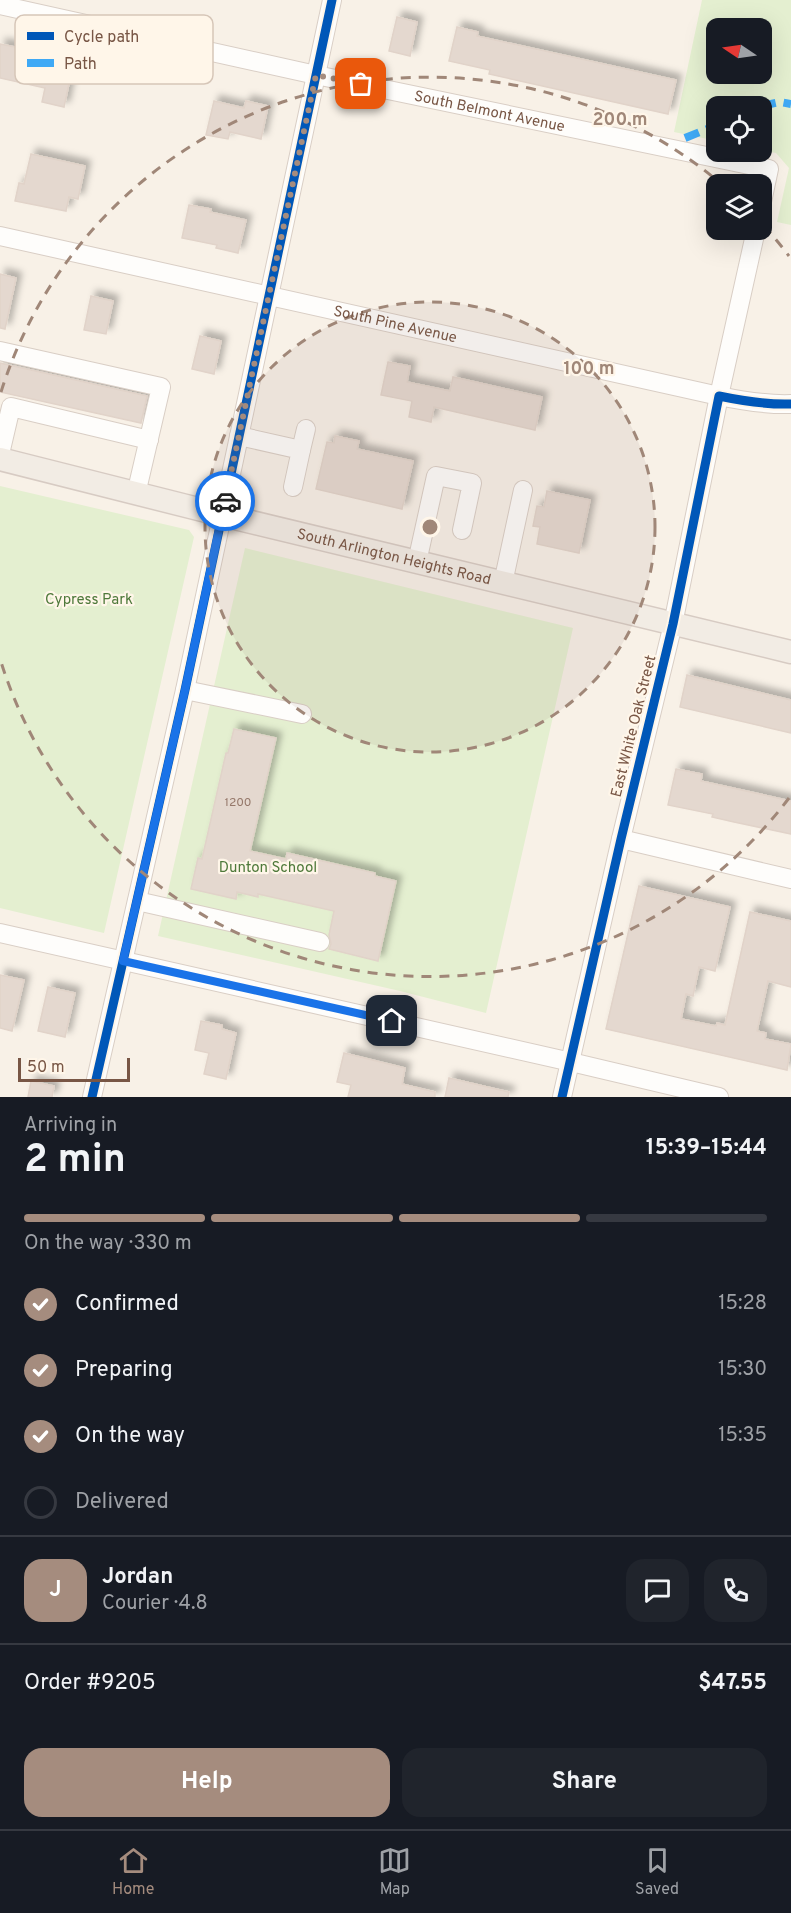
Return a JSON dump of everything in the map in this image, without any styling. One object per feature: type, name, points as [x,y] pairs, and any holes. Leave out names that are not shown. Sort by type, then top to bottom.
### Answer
[{"type":"main road","name":"South Arlington Heights Road","points":[[0,459],[791,652]]},
{"type":"street","points":[[92,1097],[185,690],[332,0]]},
{"type":"street","name":"South Belmont Avenue","points":[[0,5],[45,15]]},
{"type":"street","name":"South Belmont Avenue","points":[[213,52],[769,169],[768,174]]},
{"type":"street","name":"South Pine Avenue","points":[[0,236],[747,402],[791,404]]},
{"type":"street","name":"East White Oak Street","points":[[562,1097],[673,624],[719,396],[754,240]]},
{"type":"street","points":[[0,351],[161,387],[136,494]]},
{"type":"street","points":[[0,454],[11,407],[149,440]]},
{"type":"street","points":[[293,487],[306,429]]},
{"type":"street","points":[[239,436],[301,450]]},
{"type":"street","points":[[417,562],[435,476],[472,483],[462,530]]},
{"type":"street","points":[[503,583],[523,490]]},
{"type":"street","points":[[185,690],[302,714]]},
{"type":"street","points":[[621,839],[791,879]]},
{"type":"street","points":[[137,900],[320,942]]},
{"type":"street","points":[[0,933],[719,1097]]},
{"type":"green space","points":[[702,0],[791,0],[791,225],[777,222],[789,168],[776,153],[772,152],[772,96],[706,96],[706,139],[674,132]]},
{"type":"green space","name":"Cypress Park","points":[[0,486],[189,530],[194,537],[104,933],[0,908]]},
{"type":"green space","name":"Dunton School","points":[[245,548],[573,628],[486,1013],[158,936]]},
{"type":"building","points":[[397,17],[417,22],[410,56],[389,51]]},
{"type":"building","points":[[457,27],[478,32],[477,36],[676,80],[668,114],[489,74],[490,70],[449,61]]},
{"type":"building","points":[[0,44],[15,47],[15,81],[0,78]]},
{"type":"building","points":[[27,84],[69,84],[64,107],[42,102],[45,88]]},
{"type":"building","points":[[214,101],[244,108],[246,101],[268,106],[261,139],[230,132],[228,139],[206,135]]},
{"type":"building","points":[[31,154],[85,166],[78,199],[69,197],[66,211],[15,201],[19,183],[24,184]]},
{"type":"building","points":[[189,205],[246,220],[238,253],[216,248],[217,245],[182,238]]},
{"type":"building","points":[[0,274],[16,278],[5,329],[0,328]]},
{"type":"building","points":[[91,296],[113,301],[106,334],[84,330]]},
{"type":"building","points":[[200,336],[221,341],[214,374],[192,369]]},
{"type":"building","points":[[388,362],[410,366],[407,382],[450,391],[453,377],[542,397],[535,430],[434,407],[431,422],[409,417],[412,401],[381,395]]},
{"type":"building","points":[[0,363],[147,396],[141,423],[0,392]]},
{"type":"building","points":[[335,436],[359,441],[357,449],[413,461],[402,509],[316,489],[327,442],[334,443]]},
{"type":"building","points":[[547,491],[590,500],[579,553],[537,544],[540,527],[533,526],[537,506],[544,507]]},
{"type":"building","points":[[687,675],[791,700],[791,733],[680,707]]},
{"type":"building","points":[[234,729],[276,738],[250,851],[286,859],[287,853],[375,873],[375,876],[396,881],[378,961],[329,949],[331,944],[329,935],[334,911],[258,894],[258,897],[237,892],[236,899],[191,889],[198,858],[202,859],[226,753],[228,753]]},
{"type":"building","points":[[676,769],[702,774],[701,781],[791,801],[791,834],[668,805]]},
{"type":"building","points":[[639,886],[730,907],[715,971],[699,967],[693,996],[686,994],[681,1019],[716,1026],[717,1023],[725,1025],[750,912],[791,921],[791,987],[768,981],[757,1031],[766,1033],[765,1039],[791,1044],[787,1070],[606,1029]]},
{"type":"building","points":[[0,975],[24,980],[12,1031],[0,1028]]},
{"type":"building","points":[[48,987],[75,993],[65,1037],[38,1031]]},
{"type":"building","points":[[201,1021],[222,1025],[222,1029],[236,1033],[226,1079],[204,1074],[209,1053],[195,1050]]},
{"type":"building","points":[[344,1053],[405,1068],[402,1084],[435,1092],[435,1097],[348,1097],[351,1085],[337,1082]]},
{"type":"building","points":[[449,1078],[509,1092],[508,1097],[445,1097]]},
{"type":"building","points":[[31,1081],[54,1086],[52,1097],[28,1097]]},
{"type":"marked path","points":[[772,104],[780,102],[791,104]]},
{"type":"marked path","points":[[685,138],[706,129]]},
{"type":"cycle path","points":[[92,1097],[185,690],[332,0]]},
{"type":"cycle path","points":[[562,1097],[673,624],[719,396],[755,402],[791,404]]},
{"type":"way so far","points":[[225,501],[316,75],[361,84]]},
{"type":"route","points":[[225,501],[185,690],[123,961],[392,1021]]}]
